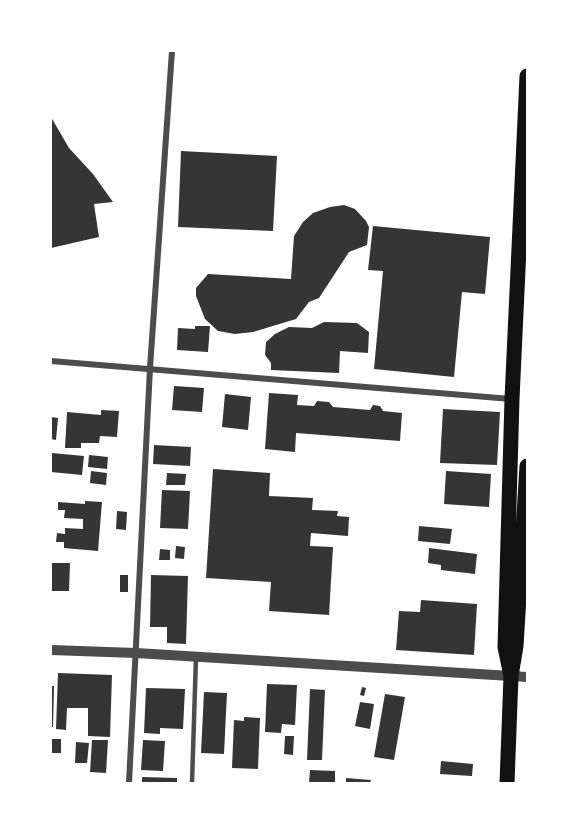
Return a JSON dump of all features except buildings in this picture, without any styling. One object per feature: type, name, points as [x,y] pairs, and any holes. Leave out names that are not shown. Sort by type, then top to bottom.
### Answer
[{"type":"main road","points":[[511,676],[505,647],[512,399],[527,76]]},
{"type":"main road","points":[[507,783],[511,676],[516,646],[527,466]]},
{"type":"street","points":[[129,783],[150,368],[172,51]]},
{"type":"street","points":[[51,361],[512,399]]},
{"type":"street","points":[[51,650],[136,653],[527,677]]},
{"type":"lane","points":[[192,783],[196,657]]}]
